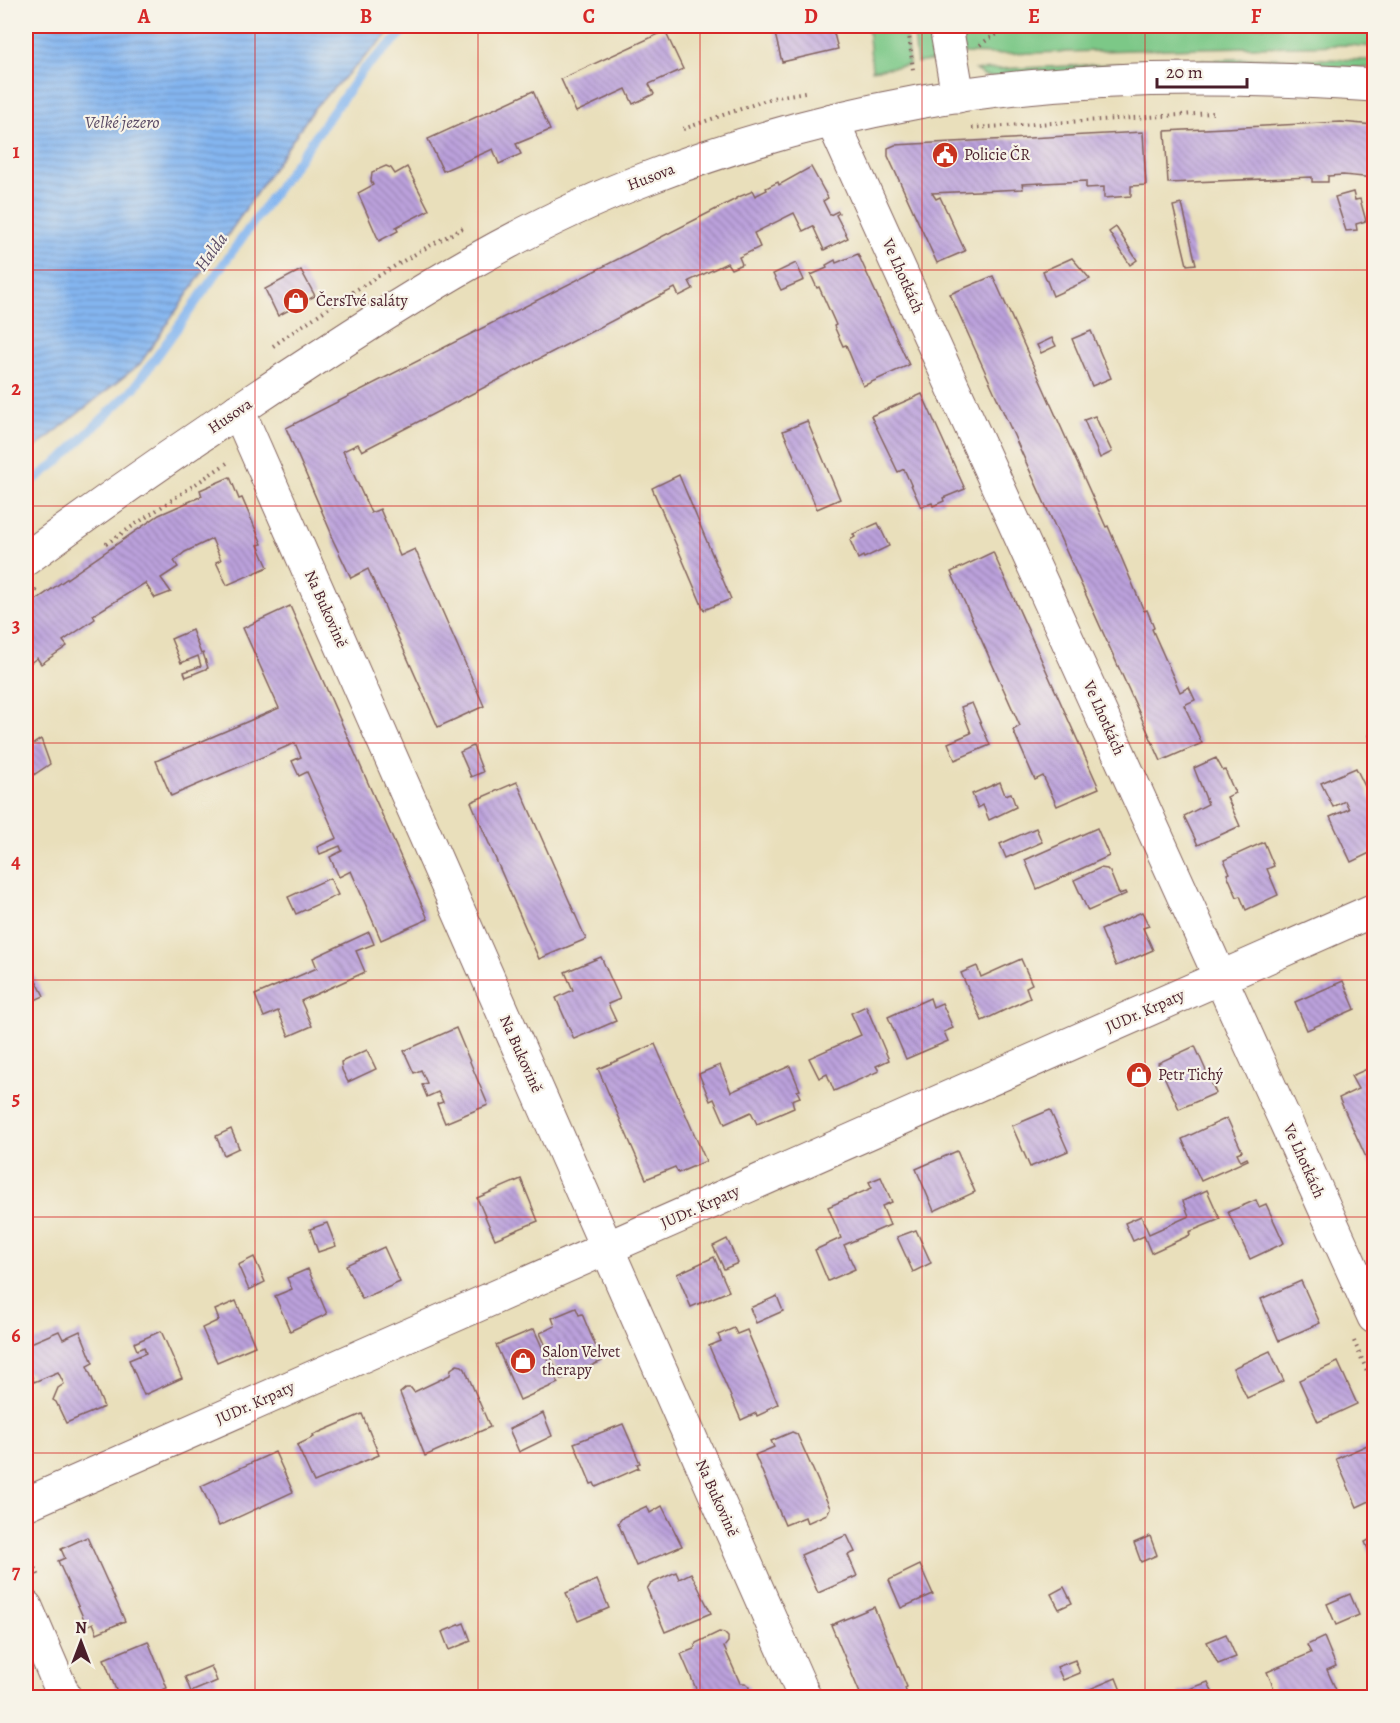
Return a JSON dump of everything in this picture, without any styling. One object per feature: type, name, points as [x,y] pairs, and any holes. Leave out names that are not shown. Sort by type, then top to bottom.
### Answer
[{"type":"street","points":[[946,26],[958,96]]},
{"type":"street","name":"Husova","points":[[26,559],[238,410],[389,310],[455,271],[533,230],[645,178],[739,146],[832,120],[958,96],[1048,86],[1149,81],[1294,80],[1374,85]]},
{"type":"street","name":"Ve Lhotkách","points":[[832,120],[1374,1317]]},
{"type":"street","name":"Na Bukovině","points":[[238,410],[805,1698]]},
{"type":"street","name":"JUDr. Krpaty","points":[[26,1504],[1374,910]]},
{"type":"street","points":[[26,1607],[65,1698]]},
{"type":"path","points":[[908,26],[913,71]]},
{"type":"path","points":[[974,51],[992,35],[1017,27],[1031,26]]},
{"type":"path","points":[[1356,26],[1374,33]]},
{"type":"path","points":[[998,126],[1219,113]]},
{"type":"path","points":[[104,545],[232,459]]},
{"type":"path","points":[[26,598],[45,584]]},
{"type":"green space","points":[[868,26],[905,26],[909,65],[872,70]]},
{"type":"green space","points":[[913,26],[935,26],[936,60],[917,63]]},
{"type":"green space","points":[[961,26],[1374,26],[1374,47],[1348,45],[964,53]]},
{"type":"green space","points":[[1257,58],[1374,60],[1374,68],[1256,64],[992,77],[975,70]]},
{"type":"water","name":"Velké jezero","points":[[26,26],[396,26],[315,107],[140,364],[26,455]]},
{"type":"building","points":[[773,26],[832,26],[838,49],[782,62]]},
{"type":"building","points":[[665,31],[683,69],[649,84],[654,94],[633,104],[626,89],[576,112],[561,79]]},
{"type":"building","points":[[533,91],[550,130],[516,144],[521,154],[499,164],[493,149],[443,171],[428,139]]},
{"type":"building","points":[[1341,122],[1374,125],[1374,178],[1343,175],[1328,176],[1328,182],[1312,182],[1312,177],[1168,183],[1165,131]]},
{"type":"building","points":[[1143,132],[1146,185],[1131,186],[1131,196],[1104,198],[1104,187],[1086,188],[1086,181],[1022,184],[1023,189],[932,193],[936,199],[940,197],[965,251],[937,263],[888,156],[888,148],[895,145]]},
{"type":"building","points":[[386,166],[391,168],[395,174],[407,167],[429,210],[396,227],[398,231],[379,241],[358,193],[373,185],[372,172]]},
{"type":"building","points":[[811,167],[828,198],[823,201],[830,215],[838,211],[836,215],[848,238],[824,250],[813,226],[803,231],[794,213],[754,233],[760,247],[739,257],[742,264],[731,269],[727,263],[689,281],[693,289],[679,296],[675,288],[362,451],[358,444],[343,451],[371,513],[380,509],[400,556],[415,549],[484,706],[438,727],[368,569],[351,578],[286,428],[752,190],[755,196],[767,190],[766,188],[778,182],[779,185]]},
{"type":"building","points":[[1353,192],[1355,200],[1360,199],[1366,221],[1356,224],[1357,230],[1346,231],[1335,197]]},
{"type":"building","points":[[1182,204],[1196,264],[1187,265],[1173,206]]},
{"type":"building","points":[[1116,227],[1137,260],[1130,265],[1109,232]]},
{"type":"building","points":[[858,254],[909,365],[863,386],[846,345],[843,346],[834,326],[836,325],[819,287],[817,288],[811,275],[827,268],[826,265],[835,260],[836,263]]},
{"type":"building","points":[[1072,258],[1090,279],[1053,296],[1043,271]]},
{"type":"building","points":[[796,263],[804,280],[781,290],[773,274]]},
{"type":"building","points":[[301,270],[315,296],[278,316],[265,289]]},
{"type":"building","points":[[993,276],[1106,527],[1108,526],[1144,611],[1147,610],[1154,628],[1152,629],[1180,692],[1189,687],[1195,700],[1184,705],[1202,743],[1161,761],[950,294]]},
{"type":"building","points":[[1091,331],[1111,378],[1092,386],[1072,339]]},
{"type":"building","points":[[1052,338],[1056,346],[1041,353],[1037,345]]},
{"type":"building","points":[[922,394],[965,489],[943,498],[944,501],[933,506],[932,503],[921,507],[904,469],[898,472],[871,416]]},
{"type":"building","points":[[1095,416],[1112,452],[1100,458],[1084,420]]},
{"type":"building","points":[[807,421],[840,499],[817,509],[783,431]]},
{"type":"building","points":[[679,475],[731,599],[704,610],[652,488]]},
{"type":"building","points":[[230,477],[262,544],[258,545],[268,567],[227,585],[216,562],[221,560],[212,539],[185,552],[174,561],[178,567],[161,578],[171,592],[155,598],[145,583],[93,615],[95,619],[63,641],[67,646],[41,664],[37,658],[26,666],[26,607],[159,515],[202,496],[200,490]]},
{"type":"building","points":[[878,523],[889,546],[858,559],[850,540],[855,537],[853,534]]},
{"type":"building","points":[[993,552],[1099,788],[1057,806],[1043,776],[1035,780],[1013,730],[1020,726],[951,572]]},
{"type":"building","points":[[290,606],[428,919],[381,940],[351,871],[339,877],[330,857],[342,851],[340,846],[320,854],[317,847],[337,838],[307,772],[299,776],[292,761],[301,757],[295,743],[171,796],[156,761],[279,708],[243,628]]},
{"type":"building","points":[[192,630],[208,668],[186,677],[184,672],[201,666],[198,656],[181,663],[171,639]]},
{"type":"building","points":[[972,703],[990,745],[955,760],[948,743],[971,733],[961,707]]},
{"type":"building","points":[[1374,734],[1374,753],[1369,735]]},
{"type":"building","points":[[41,739],[50,764],[26,780],[26,749]]},
{"type":"building","points":[[473,746],[483,772],[471,777],[460,752]]},
{"type":"building","points":[[1216,758],[1223,771],[1225,770],[1235,793],[1227,797],[1240,826],[1198,845],[1184,816],[1208,804],[1194,768]]},
{"type":"building","points":[[1356,768],[1374,805],[1374,851],[1351,862],[1330,817],[1349,809],[1345,801],[1333,807],[1321,783]]},
{"type":"building","points":[[517,782],[586,939],[539,959],[471,802]]},
{"type":"building","points":[[1000,782],[1005,795],[1011,793],[1016,807],[989,820],[983,805],[978,808],[972,794]]},
{"type":"building","points":[[1036,828],[1042,842],[1006,858],[1000,844]]},
{"type":"building","points":[[1097,828],[1109,856],[1037,889],[1025,860]]},
{"type":"building","points":[[1264,842],[1274,866],[1267,869],[1278,895],[1246,910],[1240,896],[1237,897],[1227,874],[1230,873],[1224,860]]},
{"type":"building","points":[[1100,868],[1110,872],[1119,894],[1125,892],[1126,894],[1088,911],[1074,880]]},
{"type":"building","points":[[330,878],[338,895],[296,914],[288,897]]},
{"type":"building","points":[[1142,912],[1149,926],[1143,928],[1153,950],[1116,966],[1101,930]]},
{"type":"building","points":[[369,932],[374,944],[356,951],[365,972],[301,1001],[312,1026],[289,1036],[278,1011],[264,1017],[255,995],[317,968],[313,958]]},
{"type":"building","points":[[601,957],[620,999],[608,1004],[616,1021],[574,1039],[556,998],[573,990],[565,972]]},
{"type":"building","points":[[1021,959],[1032,984],[1026,987],[1030,998],[982,1021],[961,973],[977,966],[981,977]]},
{"type":"building","points":[[30,968],[44,996],[26,1004],[26,970]]},
{"type":"building","points":[[1343,981],[1355,1009],[1307,1030],[1295,1002]]},
{"type":"building","points":[[930,998],[933,1007],[942,1003],[953,1028],[944,1032],[948,1041],[906,1059],[888,1017]]},
{"type":"building","points":[[866,1006],[889,1060],[876,1066],[879,1071],[834,1091],[827,1074],[819,1078],[809,1058],[861,1035],[851,1013]]},
{"type":"building","points":[[456,1028],[488,1105],[445,1123],[437,1104],[443,1102],[438,1092],[427,1097],[422,1085],[427,1083],[421,1070],[414,1073],[404,1051]]},
{"type":"building","points":[[655,1044],[706,1161],[678,1173],[675,1167],[646,1179],[598,1069]]},
{"type":"building","points":[[1195,1046],[1216,1093],[1179,1109],[1158,1063]]},
{"type":"building","points":[[367,1050],[376,1069],[348,1082],[341,1062]]},
{"type":"building","points":[[720,1065],[731,1092],[790,1066],[800,1090],[797,1091],[800,1097],[792,1100],[794,1108],[757,1124],[751,1112],[725,1124],[714,1099],[710,1101],[699,1074]]},
{"type":"building","points":[[1374,1066],[1374,1164],[1370,1166],[1339,1098],[1358,1089],[1351,1076]]},
{"type":"building","points":[[1050,1110],[1068,1151],[1030,1167],[1012,1126]]},
{"type":"building","points":[[1227,1118],[1242,1151],[1237,1153],[1241,1161],[1247,1158],[1248,1160],[1201,1181],[1182,1139]]},
{"type":"building","points":[[231,1129],[239,1148],[224,1155],[216,1136]]},
{"type":"building","points":[[957,1151],[975,1192],[934,1211],[916,1169]]},
{"type":"building","points":[[881,1177],[892,1202],[882,1206],[890,1225],[844,1245],[855,1269],[828,1281],[815,1250],[841,1238],[828,1207],[872,1188],[869,1182]]},
{"type":"building","points":[[521,1179],[538,1221],[495,1239],[477,1198]]},
{"type":"building","points":[[1207,1190],[1220,1219],[1189,1232],[1190,1235],[1151,1253],[1144,1236],[1133,1241],[1125,1223],[1141,1216],[1149,1234],[1189,1216],[1183,1201]]},
{"type":"building","points":[[1256,1200],[1259,1207],[1266,1204],[1284,1243],[1250,1259],[1228,1212]]},
{"type":"building","points":[[327,1223],[336,1246],[318,1252],[310,1229]]},
{"type":"building","points":[[916,1230],[931,1263],[913,1272],[897,1237]]},
{"type":"building","points":[[727,1239],[738,1263],[724,1269],[713,1246]]},
{"type":"building","points":[[384,1247],[400,1282],[362,1299],[346,1265]]},
{"type":"building","points":[[254,1257],[265,1282],[249,1290],[238,1265]]},
{"type":"building","points":[[714,1257],[729,1291],[691,1307],[677,1274]]},
{"type":"building","points":[[308,1269],[327,1314],[290,1331],[275,1296],[292,1289],[287,1278]]},
{"type":"building","points":[[1301,1281],[1320,1323],[1279,1341],[1261,1299]]},
{"type":"building","points":[[777,1296],[783,1311],[756,1323],[750,1308]]},
{"type":"building","points":[[236,1301],[255,1346],[217,1362],[202,1328],[219,1320],[215,1310]]},
{"type":"building","points":[[576,1308],[579,1315],[582,1314],[602,1361],[561,1379],[540,1333],[555,1326],[552,1318]]},
{"type":"building","points":[[734,1328],[737,1334],[747,1330],[778,1404],[757,1416],[756,1413],[741,1420],[709,1346],[721,1341],[718,1335]]},
{"type":"building","points":[[534,1329],[558,1383],[520,1400],[496,1345]]},
{"type":"building","points":[[59,1331],[63,1339],[80,1331],[93,1363],[87,1366],[104,1407],[66,1423],[53,1400],[58,1388],[64,1384],[58,1372],[34,1382],[30,1372],[26,1374],[26,1345]]},
{"type":"building","points":[[161,1331],[182,1378],[144,1395],[129,1360],[146,1353],[144,1347],[137,1350],[134,1343]]},
{"type":"building","points":[[1270,1351],[1284,1381],[1247,1398],[1233,1368]]},
{"type":"building","points":[[1338,1362],[1357,1404],[1318,1422],[1299,1380]]},
{"type":"building","points":[[457,1365],[465,1369],[490,1427],[425,1456],[400,1393],[406,1388],[411,1388],[414,1392],[450,1375],[451,1369]]},
{"type":"building","points":[[543,1413],[552,1436],[519,1452],[509,1429]]},
{"type":"building","points":[[362,1414],[379,1455],[314,1482],[297,1445],[314,1437],[313,1435]]},
{"type":"building","points":[[623,1424],[640,1463],[637,1464],[639,1468],[596,1487],[594,1483],[591,1484],[574,1443]]},
{"type":"building","points":[[792,1432],[797,1434],[830,1508],[827,1514],[807,1523],[805,1517],[785,1525],[755,1455],[774,1447],[771,1441]]},
{"type":"building","points":[[1374,1442],[1374,1499],[1357,1507],[1336,1459]]},
{"type":"building","points":[[275,1452],[293,1492],[219,1526],[201,1486]]},
{"type":"building","points":[[647,1506],[650,1513],[662,1506],[682,1546],[636,1566],[618,1523],[623,1517]]},
{"type":"building","points":[[847,1535],[855,1552],[848,1555],[857,1576],[818,1593],[801,1555]]},
{"type":"building","points":[[1150,1536],[1157,1555],[1141,1562],[1134,1543]]},
{"type":"building","points":[[87,1537],[125,1621],[97,1633],[93,1623],[87,1626],[58,1561],[65,1558],[61,1549]]},
{"type":"building","points":[[1374,1537],[1374,1563],[1365,1542]]},
{"type":"building","points":[[920,1565],[933,1594],[901,1608],[889,1580]]},
{"type":"building","points":[[676,1572],[679,1579],[691,1573],[711,1613],[665,1632],[647,1589],[650,1584]]},
{"type":"building","points":[[597,1580],[609,1608],[578,1621],[566,1593]]},
{"type":"building","points":[[1064,1587],[1072,1603],[1059,1609],[1051,1594]]},
{"type":"building","points":[[1350,1594],[1359,1615],[1336,1625],[1327,1604]]},
{"type":"building","points":[[874,1607],[907,1687],[905,1688],[908,1698],[862,1698],[831,1625]]},
{"type":"building","points":[[464,1623],[471,1641],[449,1650],[442,1632]]},
{"type":"building","points":[[719,1632],[728,1637],[728,1642],[724,1647],[740,1683],[745,1683],[749,1687],[745,1698],[700,1698],[681,1654],[694,1649],[696,1643]]},
{"type":"building","points":[[1226,1634],[1236,1657],[1218,1664],[1207,1642]]},
{"type":"building","points":[[1324,1637],[1336,1666],[1327,1670],[1337,1692],[1324,1697],[1265,1697],[1276,1693],[1267,1672],[1311,1653],[1307,1645]]},
{"type":"building","points":[[148,1641],[167,1688],[146,1698],[119,1698],[104,1659]]},
{"type":"building","points":[[1075,1660],[1080,1673],[1063,1680],[1057,1667]]},
{"type":"building","points":[[211,1666],[217,1681],[191,1692],[185,1677]]},
{"type":"building","points":[[1116,1678],[1124,1698],[1093,1698],[1090,1689]]},
{"type":"building","points":[[1208,1682],[1215,1698],[1181,1698],[1179,1693]]},
{"type":"waterway","name":"Halda","points":[[26,486],[60,460],[134,388],[363,70],[410,26]]},
{"type":"place","name":"Policie ČR","points":[[945,155]]},
{"type":"place","name":"ČersTvé saláty","points":[[296,301]]},
{"type":"place","name":"Petr Tichý","points":[[1139,1075]]},
{"type":"place","name":"Salon Velvet therapy","points":[[523,1361]]}]
